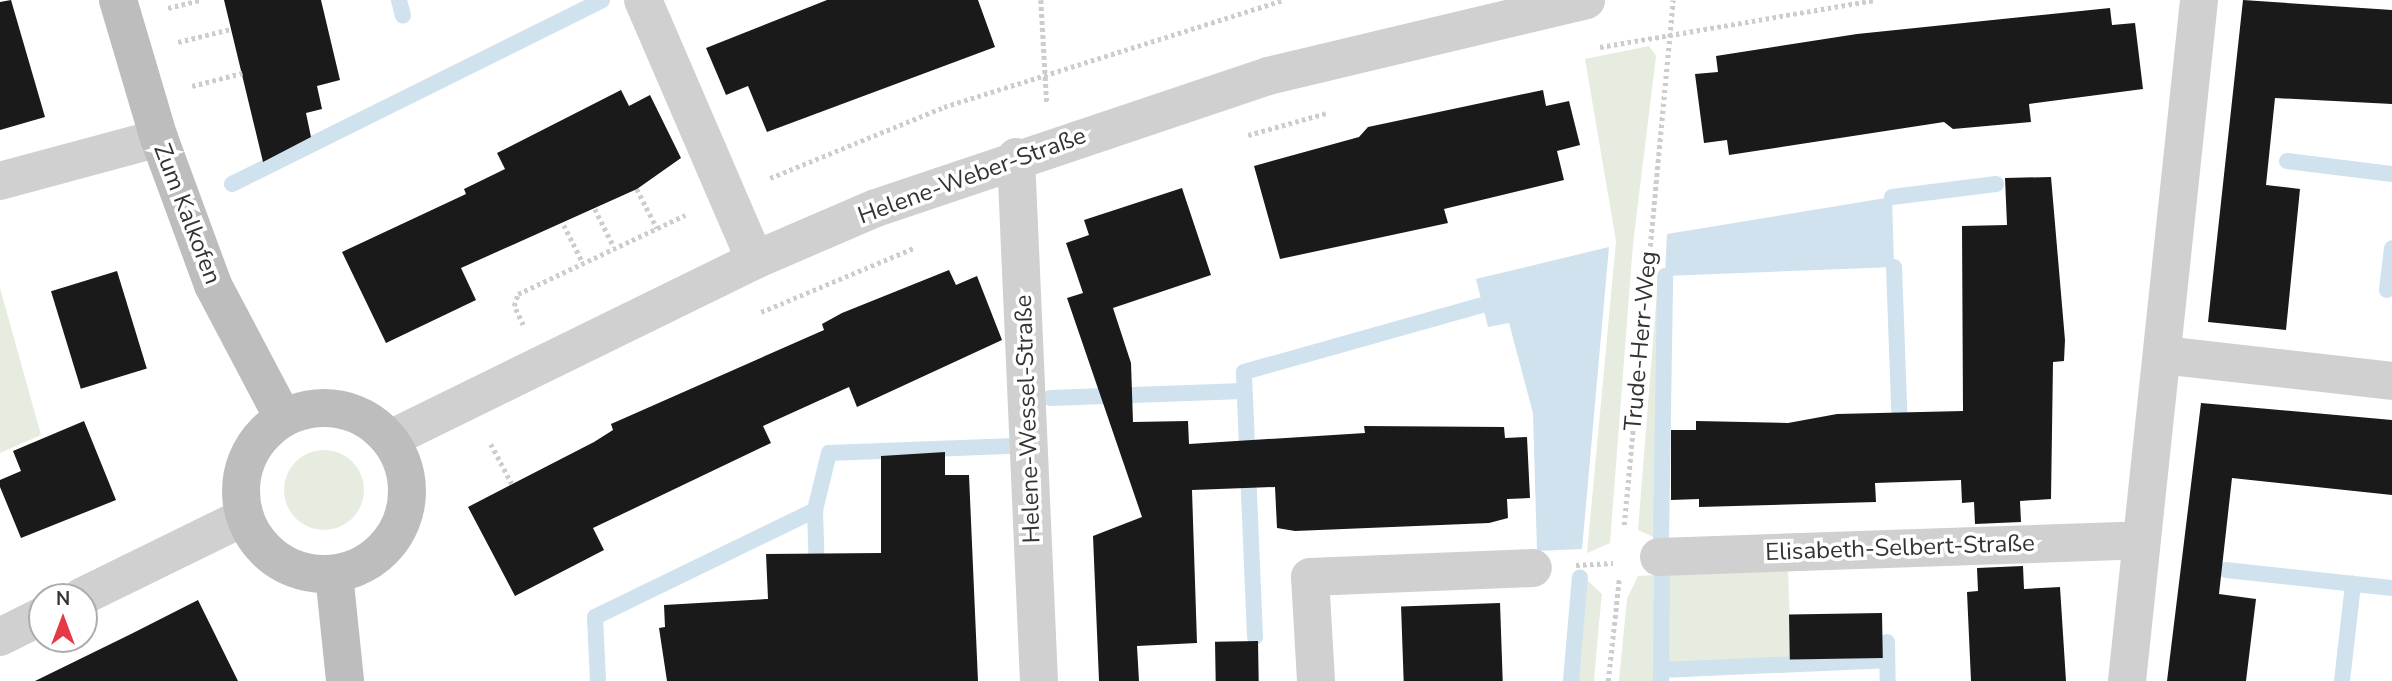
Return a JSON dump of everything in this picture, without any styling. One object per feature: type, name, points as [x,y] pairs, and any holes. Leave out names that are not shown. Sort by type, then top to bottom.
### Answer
[{"type":"street","name":"Zum Kalkofen","points":[[118,0],[159,138],[214,285],[283,418]]},
{"type":"street","points":[[643,0],[755,260]]},
{"type":"street","name":"Helene-Weber-Straße","points":[[390,439],[755,260],[1033,152],[1386,43],[1586,0]]},
{"type":"street","points":[[2127,681],[2199,0]]},
{"type":"street","points":[[0,181],[159,138]]},
{"type":"street","name":"Helene-Wessel-Straße","points":[[1033,152],[1039,681]]},
{"type":"street","points":[[2162,355],[2392,381]]},
{"type":"street","points":[[312,408],[341,409],[390,439],[403,464],[408,494],[401,522],[370,559],[334,574],[279,562],[244,517],[239,488],[246,460],[283,418],[312,408]]},
{"type":"street","points":[[98,589],[244,517]]},
{"type":"street","name":"Elisabeth-Selbert-Straße","points":[[1659,557],[2142,540]]},
{"type":"street","points":[[1316,681],[1310,577],[1534,568]]},
{"type":"street","points":[[334,574],[345,681]]},
{"type":"street","points":[[0,637],[28,623]]},
{"type":"path","points":[[1033,152],[1041,0]]},
{"type":"path","name":"Trude-Herr-Weg","points":[[1623,535],[1673,0]]},
{"type":"path","points":[[637,189],[657,228]]},
{"type":"path","points":[[595,209],[614,247]]},
{"type":"path","points":[[564,225],[582,261]]},
{"type":"path","points":[[491,444],[512,484]]},
{"type":"path","points":[[1608,681],[1620,563]]},
{"type":"shaded area","points":[[1649,46],[1656,56],[1633,244],[1610,543],[1587,553],[1616,241],[1585,59]]},
{"type":"shaded area","points":[[1658,279],[1662,292],[1658,539],[1638,530]]},
{"type":"shaded area","points":[[0,288],[41,435],[0,453]]},
{"type":"shaded area","points":[[324,450],[339,453],[352,462],[361,475],[364,490],[361,505],[352,518],[339,527],[324,530],[309,527],[296,518],[287,505],[284,490],[287,475],[296,462],[309,453]]},
{"type":"shaded area","points":[[1788,570],[1791,661],[1669,665],[1666,574]]},
{"type":"shaded area","points":[[1658,575],[1657,681],[1619,681],[1627,599],[1638,576]]},
{"type":"shaded area","points":[[1584,577],[1602,594],[1594,681],[1574,681]]},
{"type":"water","points":[[1892,197],[1894,267],[1665,276],[1667,234]]},
{"type":"water","points":[[1609,247],[1582,549],[1537,551],[1533,413],[1509,323],[1488,327],[1476,279]]},
{"type":"building","points":[[11,0],[45,117],[0,130],[0,2]]},
{"type":"building","points":[[224,0],[321,0],[340,80],[317,86],[322,109],[306,113],[311,137],[263,162]]},
{"type":"building","points":[[827,0],[978,0],[995,47],[767,132],[748,86],[726,95],[706,48]]},
{"type":"building","points":[[2243,0],[2392,10],[2392,104],[2275,98],[2266,185],[2300,189],[2286,330],[2208,322]]},
{"type":"building","points":[[2110,8],[2112,25],[2135,23],[2143,89],[2029,104],[2031,122],[1953,129],[1944,122],[1729,155],[1727,140],[1704,143],[1695,74],[1718,72],[1716,56],[1857,34]]},
{"type":"building","points":[[621,90],[629,106],[650,95],[681,158],[637,189],[461,268],[476,300],[386,343],[342,252],[466,194],[464,189],[505,169],[497,153]]},
{"type":"building","points":[[1543,90],[1546,106],[1569,101],[1580,145],[1557,151],[1564,180],[1444,209],[1448,223],[1280,259],[1254,166],[1359,137],[1368,127]]},
{"type":"building","points":[[2051,177],[2065,340],[2064,361],[2053,362],[2051,499],[2020,501],[2021,522],[1975,524],[1974,502],[1962,503],[1961,480],[1875,483],[1876,502],[1699,507],[1699,499],[1671,500],[1671,430],[1696,430],[1696,421],[1788,423],[1837,414],[1963,411],[1962,226],[2007,225],[2005,178]]},
{"type":"building","points":[[1182,188],[1211,275],[1113,308],[1131,363],[1133,422],[1188,421],[1189,444],[1365,433],[1364,426],[1504,427],[1505,438],[1527,437],[1530,498],[1507,499],[1508,518],[1489,523],[1295,531],[1277,528],[1275,487],[1192,490],[1197,643],[1137,646],[1139,681],[1099,681],[1093,536],[1142,517],[1067,298],[1083,293],[1066,243],[1089,235],[1084,220]]},
{"type":"building","points":[[949,270],[956,285],[977,276],[1002,340],[857,407],[849,387],[763,426],[771,443],[593,528],[604,550],[515,596],[468,507],[594,442],[613,430],[611,424],[824,330],[822,324],[842,313]]},
{"type":"building","points":[[117,271],[147,369],[81,389],[51,291]]},
{"type":"building","points":[[2201,403],[2392,420],[2392,495],[2232,478],[2219,594],[2256,599],[2246,681],[2167,681]]},
{"type":"building","points":[[84,421],[116,500],[21,538],[0,487],[0,480],[21,471],[13,451]]},
{"type":"building","points":[[945,452],[945,475],[969,475],[978,681],[667,681],[659,628],[665,627],[664,605],[768,599],[766,554],[881,553],[881,456]]},
{"type":"building","points":[[2023,566],[2024,589],[2060,587],[2066,681],[1971,681],[1967,592],[1978,591],[1977,568]]},
{"type":"building","points":[[198,600],[238,681],[35,681],[92,653],[98,653],[98,650]]},
{"type":"building","points":[[1500,603],[1503,681],[1404,681],[1401,606]]},
{"type":"building","points":[[1882,613],[1883,658],[1790,660],[1789,615]]},
{"type":"building","points":[[1258,641],[1259,681],[1216,681],[1215,642]]},
{"type":"waterway","points":[[399,0],[403,16]]},
{"type":"waterway","points":[[232,184],[602,0]]},
{"type":"waterway","points":[[2287,161],[2392,174]]},
{"type":"waterway","points":[[1892,197],[1996,184]]},
{"type":"waterway","points":[[2387,290],[2392,248]]},
{"type":"waterway","points":[[1894,267],[1900,433]]},
{"type":"waterway","points":[[1661,539],[1665,276]]},
{"type":"waterway","points":[[1255,637],[1244,372],[1482,305]]},
{"type":"waterway","points":[[1050,398],[1244,391]]},
{"type":"waterway","points":[[817,574],[815,510],[829,453],[1008,446]]},
{"type":"waterway","points":[[598,681],[595,617],[815,510]]},
{"type":"waterway","points":[[2226,570],[2392,588]]},
{"type":"waterway","points":[[1661,680],[1662,574]]},
{"type":"waterway","points":[[1571,681],[1580,577]]},
{"type":"waterway","points":[[2342,681],[2353,584]]},
{"type":"waterway","points":[[1887,642],[1888,681]]},
{"type":"waterway","points":[[1661,670],[1887,660]]}]
